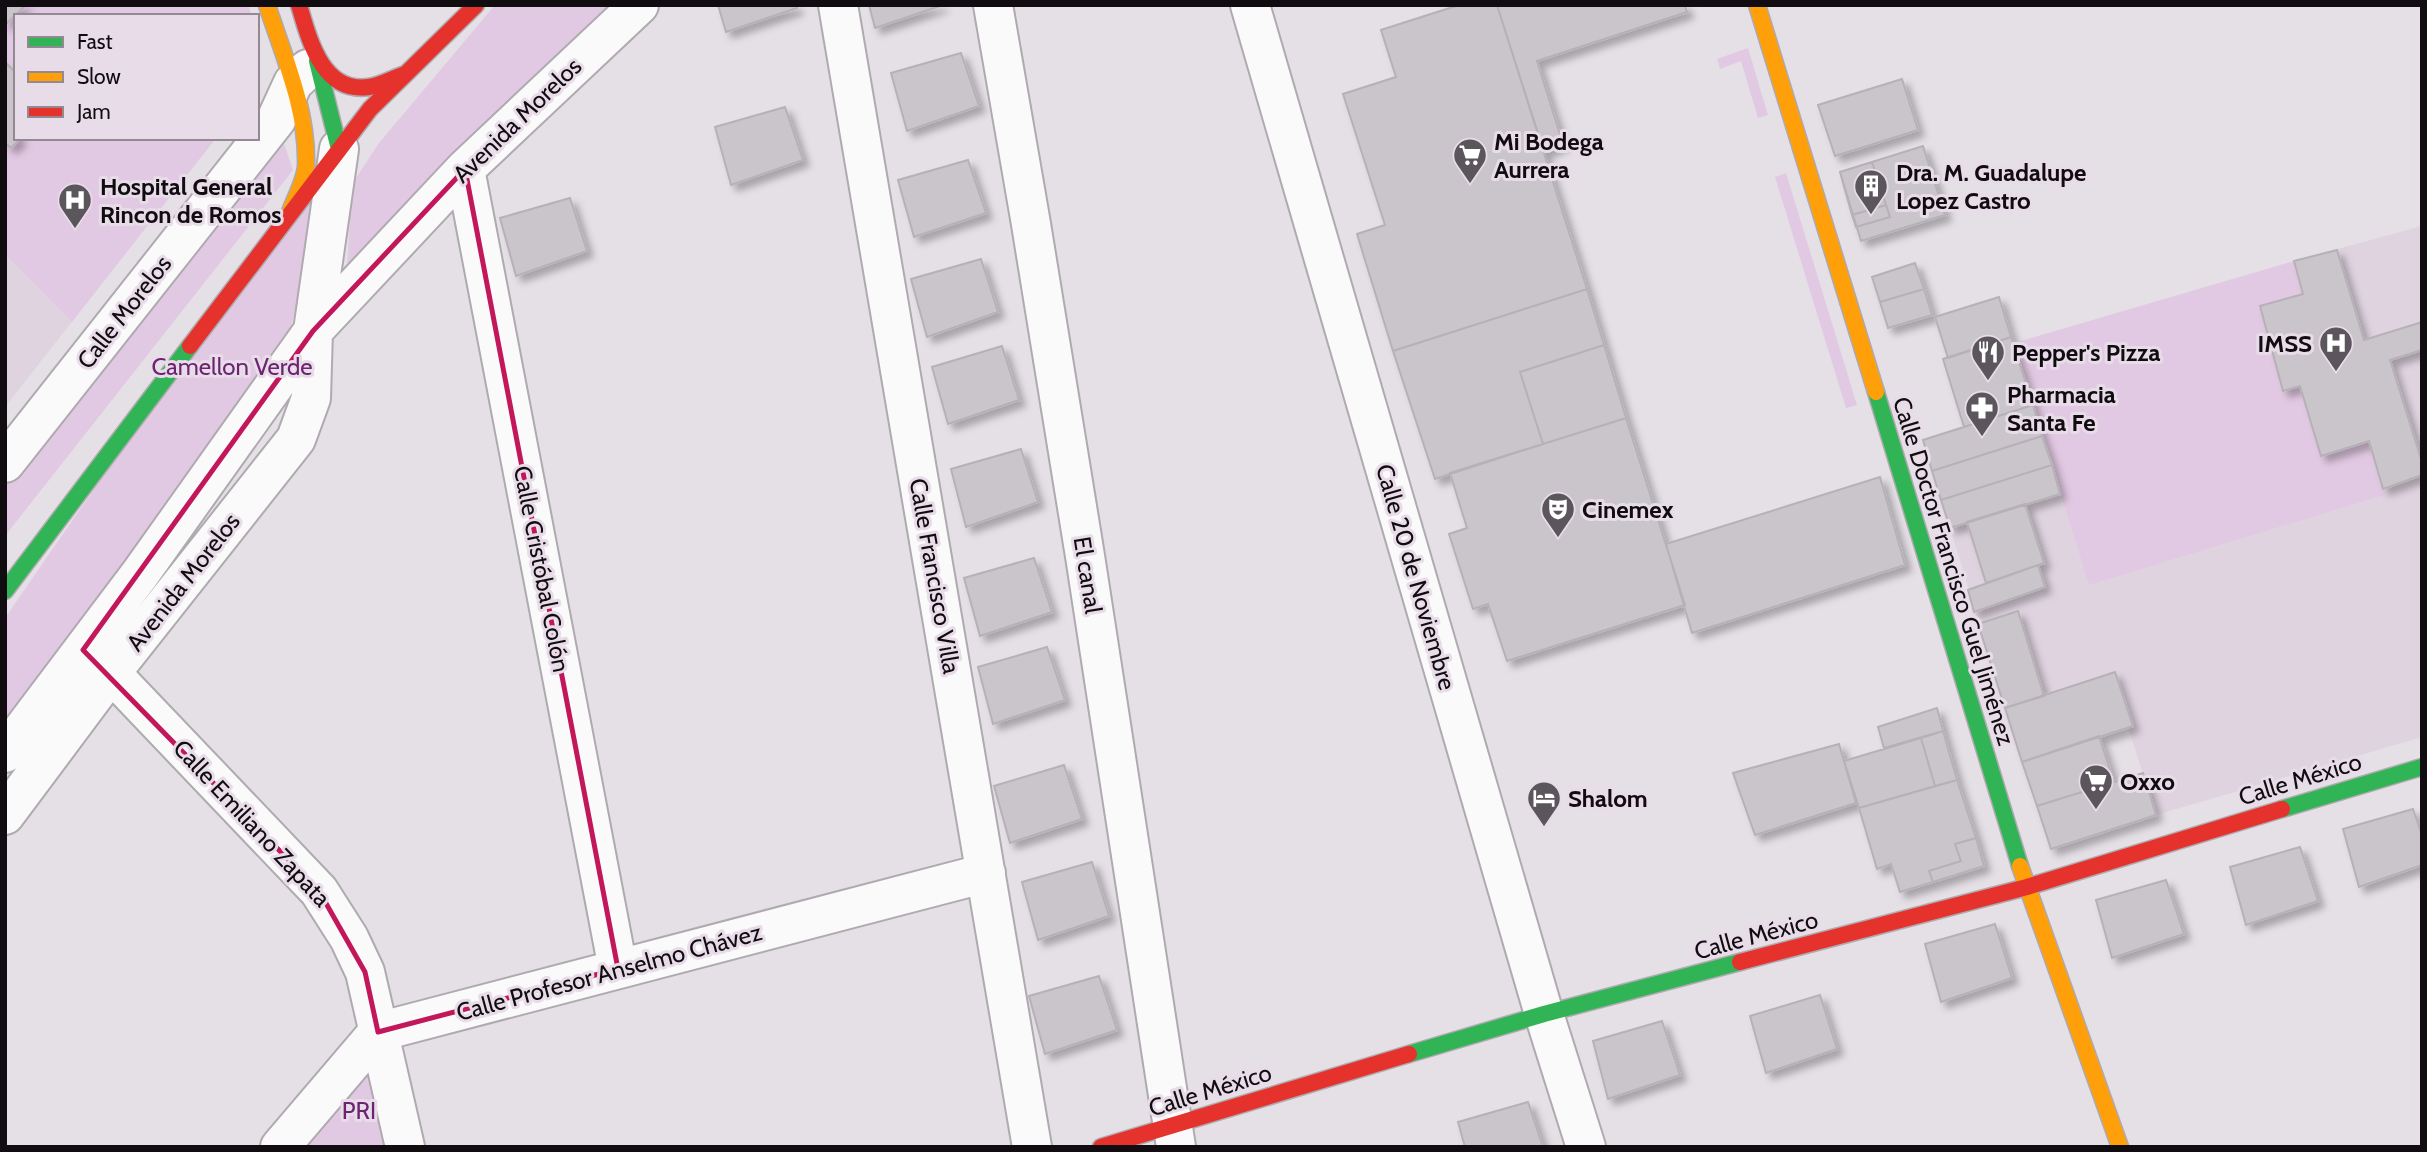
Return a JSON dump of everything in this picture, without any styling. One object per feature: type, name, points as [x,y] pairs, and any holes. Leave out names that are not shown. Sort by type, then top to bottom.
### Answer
[{"type":"main road","points":[[267,5],[305,72],[339,149]]},
{"type":"main road","points":[[289,215],[306,169],[303,122],[305,72],[299,5]]},
{"type":"main road","name":"Avenida Morelos","points":[[5,591],[370,109],[476,5]]},
{"type":"main road","name":"Calle Doctor Francisco Guel Jiménez","points":[[1757,5],[2027,887],[2120,1147]]},
{"type":"main road","points":[[305,72],[364,87],[405,74]]},
{"type":"main road","name":"Calle México","points":[[1101,1147],[1174,1136],[1544,1014],[2027,887],[2422,767]]},
{"type":"street","name":"Avenida Morelos","points":[[5,815],[97,662],[140,574],[313,331],[464,169],[639,5]]},
{"type":"street","name":"Calle Francisco Villa","points":[[838,5],[1032,1147]]},
{"type":"street","name":"El canal","points":[[993,5],[1085,556],[1174,1136]]},
{"type":"street","name":"Calle 20 de Noviembre","points":[[1250,5],[1544,1014],[1586,1147]]},
{"type":"street","name":"Calle Morelos","points":[[5,463],[276,120],[305,72]]},
{"type":"street","name":"Avenida Morelos","points":[[313,331],[339,149]]},
{"type":"street","name":"Calle Cristóbal Colón","points":[[464,169],[618,969]]},
{"type":"street","points":[[313,331],[311,302],[316,179]]},
{"type":"street","name":"Avenida Morelos","points":[[5,753],[97,662]]},
{"type":"street","name":"Calle Emiliano Zapata","points":[[97,662],[319,891],[349,938],[365,972],[405,1147]]},
{"type":"street","name":"Calle Profesor Anselmo Chávez","points":[[377,1032],[986,873]]},
{"type":"street","points":[[280,1147],[377,1032]]},
{"type":"highlighted area","points":[[465,169],[618,969],[378,1032],[365,972],[319,891],[83,650],[313,331]]},
{"type":"shaded area","name":"Hospital General Rincon de Romos","points":[[5,5],[248,5],[14,14],[14,140],[214,140],[5,407]]},
{"type":"shaded area","points":[[2422,226],[2422,737],[2156,815],[2128,727],[2133,725],[2115,672],[2005,708],[1950,528],[2294,261]]},
{"type":"green space","points":[[26,5],[248,5],[251,14],[17,14]]},
{"type":"green space","points":[[495,5],[622,5],[346,283],[352,184],[379,143]]},
{"type":"green space","points":[[14,16],[14,71],[5,62],[5,25]]},
{"type":"green space","points":[[1748,48],[1768,115],[1758,118],[1741,61],[1720,69],[1717,59]]},
{"type":"green space","name":"Camellon Verde","points":[[276,120],[293,170],[5,536],[5,477]]},
{"type":"green space","name":"Hospital General Rincon de Romos","points":[[19,140],[214,140],[72,322],[5,254],[5,143],[11,148]]},
{"type":"green space","name":"Camellon Verde","points":[[323,170],[293,319],[272,385],[5,737],[5,618],[221,305]]},
{"type":"green space","points":[[1786,173],[1857,405],[1846,408],[1775,177]]},
{"type":"green space","points":[[2294,261],[2303,294],[2260,307],[2283,390],[2300,386],[2321,456],[2369,441],[2384,495],[2089,585],[2014,343]]},
{"type":"green space","name":"PRI","points":[[378,1032],[405,1147],[280,1147]]},
{"type":"building","points":[[5,5],[26,5],[14,14],[5,25]]},
{"type":"building","points":[[718,5],[796,5],[797,8],[726,32]]},
{"type":"building","points":[[869,5],[943,5],[875,28]]},
{"type":"building","points":[[1459,5],[1497,5],[1587,289],[1393,351],[1357,234],[1385,225],[1343,94],[1396,77],[1381,30]]},
{"type":"building","points":[[1497,5],[1685,5],[1687,12],[1537,61],[1563,144],[1544,152]]},
{"type":"building","points":[[961,53],[979,106],[907,131],[891,73]]},
{"type":"building","points":[[5,62],[14,71],[14,140],[19,140],[11,148],[5,143]]},
{"type":"building","points":[[1902,79],[1918,130],[1835,156],[1818,105]]},
{"type":"building","points":[[785,107],[803,160],[731,185],[715,127]]},
{"type":"building","points":[[1923,146],[1945,215],[1861,241],[1840,172]]},
{"type":"building","points":[[968,160],[986,213],[914,237],[898,180]]},
{"type":"building","points":[[1872,162],[1886,205],[1852,215],[1840,172]]},
{"type":"building","points":[[570,198],[587,251],[516,276],[500,218]]},
{"type":"building","name":"Dra. M. Guadalupe Lopez Castro","points":[[1886,205],[1890,217],[1856,227],[1852,215]]},
{"type":"building","name":"IMSS","points":[[2337,250],[2364,340],[2422,322],[2422,350],[2390,360],[2422,462],[2422,475],[2383,489],[2369,441],[2321,456],[2300,386],[2283,391],[2260,306],[2303,294],[2294,261]]},
{"type":"building","points":[[981,259],[998,312],[927,337],[911,279]]},
{"type":"building","points":[[1915,263],[1924,289],[1880,302],[1872,277]]},
{"type":"building","points":[[1587,289],[1604,345],[1520,372],[1543,444],[1435,479],[1393,351]]},
{"type":"building","points":[[1924,289],[1932,315],[1888,328],[1880,302]]},
{"type":"building","points":[[1999,297],[2011,337],[1948,358],[1935,317]]},
{"type":"building","name":"Pepper's Pizza","points":[[2011,337],[2033,405],[1964,427],[1943,359]]},
{"type":"building","points":[[1604,345],[1626,418],[1543,444],[1520,372]]},
{"type":"building","points":[[1002,346],[1019,400],[948,424],[932,367]]},
{"type":"building","name":"Pharmacia Santa Fe","points":[[2033,405],[2042,436],[1932,471],[1923,440]]},
{"type":"building","name":"Cinemex","points":[[1626,418],[1685,605],[1507,661],[1488,604],[1473,609],[1449,534],[1467,528],[1450,473]]},
{"type":"building","points":[[2042,436],[2052,465],[1941,500],[1932,471]]},
{"type":"building","points":[[1021,449],[1038,502],[966,527],[951,469]]},
{"type":"building","points":[[2052,465],[2060,494],[1950,528],[1941,500]]},
{"type":"building","points":[[1880,477],[1905,565],[1692,633],[1666,544]]},
{"type":"building","points":[[2025,504],[2044,563],[1986,583],[1967,522]]},
{"type":"building","points":[[1034,558],[1052,612],[980,636],[964,578]]},
{"type":"building","points":[[2038,565],[2045,587],[1974,612],[1968,590]]},
{"type":"building","points":[[2018,611],[2044,696],[2005,708],[1978,624]]},
{"type":"building","points":[[1047,647],[1065,700],[993,724],[978,667]]},
{"type":"building","points":[[2115,672],[2133,726],[2022,762],[2005,708]]},
{"type":"building","points":[[1937,708],[1943,731],[1884,748],[1878,727]]},
{"type":"building","points":[[1943,731],[1957,780],[1935,786],[1921,738]]},
{"type":"building","points":[[2099,736],[2114,782],[2037,806],[2022,762]]},
{"type":"building","points":[[1921,738],[1935,786],[1859,808],[1844,761]]},
{"type":"building","points":[[1839,744],[1856,803],[1755,835],[1733,773]]},
{"type":"building","points":[[1064,765],[1082,819],[1010,843],[994,786]]},
{"type":"building","name":"Oxxo","points":[[2143,773],[2156,815],[2051,849],[2037,806]]},
{"type":"building","points":[[1957,780],[1976,838],[1955,844],[1961,861],[1929,871],[1933,882],[1900,892],[1891,864],[1877,869],[1859,808]]},
{"type":"building","points":[[2413,809],[2422,835],[2422,865],[2359,887],[2343,829]]},
{"type":"building","points":[[1976,838],[1984,866],[1933,882],[1929,871],[1961,861],[1955,844]]},
{"type":"building","points":[[2300,847],[2318,901],[2246,925],[2230,867]]},
{"type":"building","points":[[1092,862],[1109,916],[1038,940],[1022,882]]},
{"type":"building","points":[[2166,880],[2184,934],[2112,958],[2096,900]]},
{"type":"building","points":[[1995,924],[2012,978],[1941,1002],[1925,944]]},
{"type":"building","points":[[1099,976],[1117,1030],[1045,1054],[1029,996]]},
{"type":"building","points":[[1820,995],[1837,1049],[1766,1073],[1750,1016]]},
{"type":"building","points":[[1662,1021],[1680,1075],[1608,1099],[1593,1041]]},
{"type":"building","points":[[1528,1102],[1543,1147],[1465,1147],[1458,1122]]},
{"type":"traffic: fast","points":[[317,61],[339,149]]},
{"type":"traffic: fast","points":[[5,591],[190,346]]},
{"type":"traffic: fast","points":[[1876,392],[2020,866]]},
{"type":"traffic: fast","points":[[2282,809],[2422,767]]},
{"type":"traffic: fast","points":[[1409,1054],[1544,1014],[1740,962]]},
{"type":"traffic: slow","points":[[267,5],[294,84],[306,145],[305,172],[290,212]]},
{"type":"traffic: slow","points":[[1757,5],[1876,392]]},
{"type":"traffic: slow","points":[[2020,866],[2120,1147]]},
{"type":"traffic: jam","points":[[299,5],[313,48],[329,73],[340,82],[353,87],[369,87],[405,74]]},
{"type":"traffic: jam","points":[[190,346],[370,109],[476,5]]},
{"type":"traffic: jam","points":[[1740,962],[2027,887],[2282,809]]},
{"type":"traffic: jam","points":[[1101,1147],[1409,1054]]},
{"type":"place","name":"Mi Bodega Aurrera","points":[[1470,185]]},
{"type":"place","name":"Dra. M. Guadalupe Lopez Castro","points":[[1871,216]]},
{"type":"place","name":"Hospital General Rincon de Romos","points":[[75,230]]},
{"type":"place","name":"IMSS","points":[[2336,373]]},
{"type":"place","name":"Pepper's Pizza","points":[[1988,382]]},
{"type":"place","name":"Pharmacia Santa Fe","points":[[1982,438]]},
{"type":"place","name":"Cinemex","points":[[1558,539]]},
{"type":"place","name":"Oxxo","points":[[2096,811]]},
{"type":"place","name":"Shalom","points":[[1544,828]]}]
